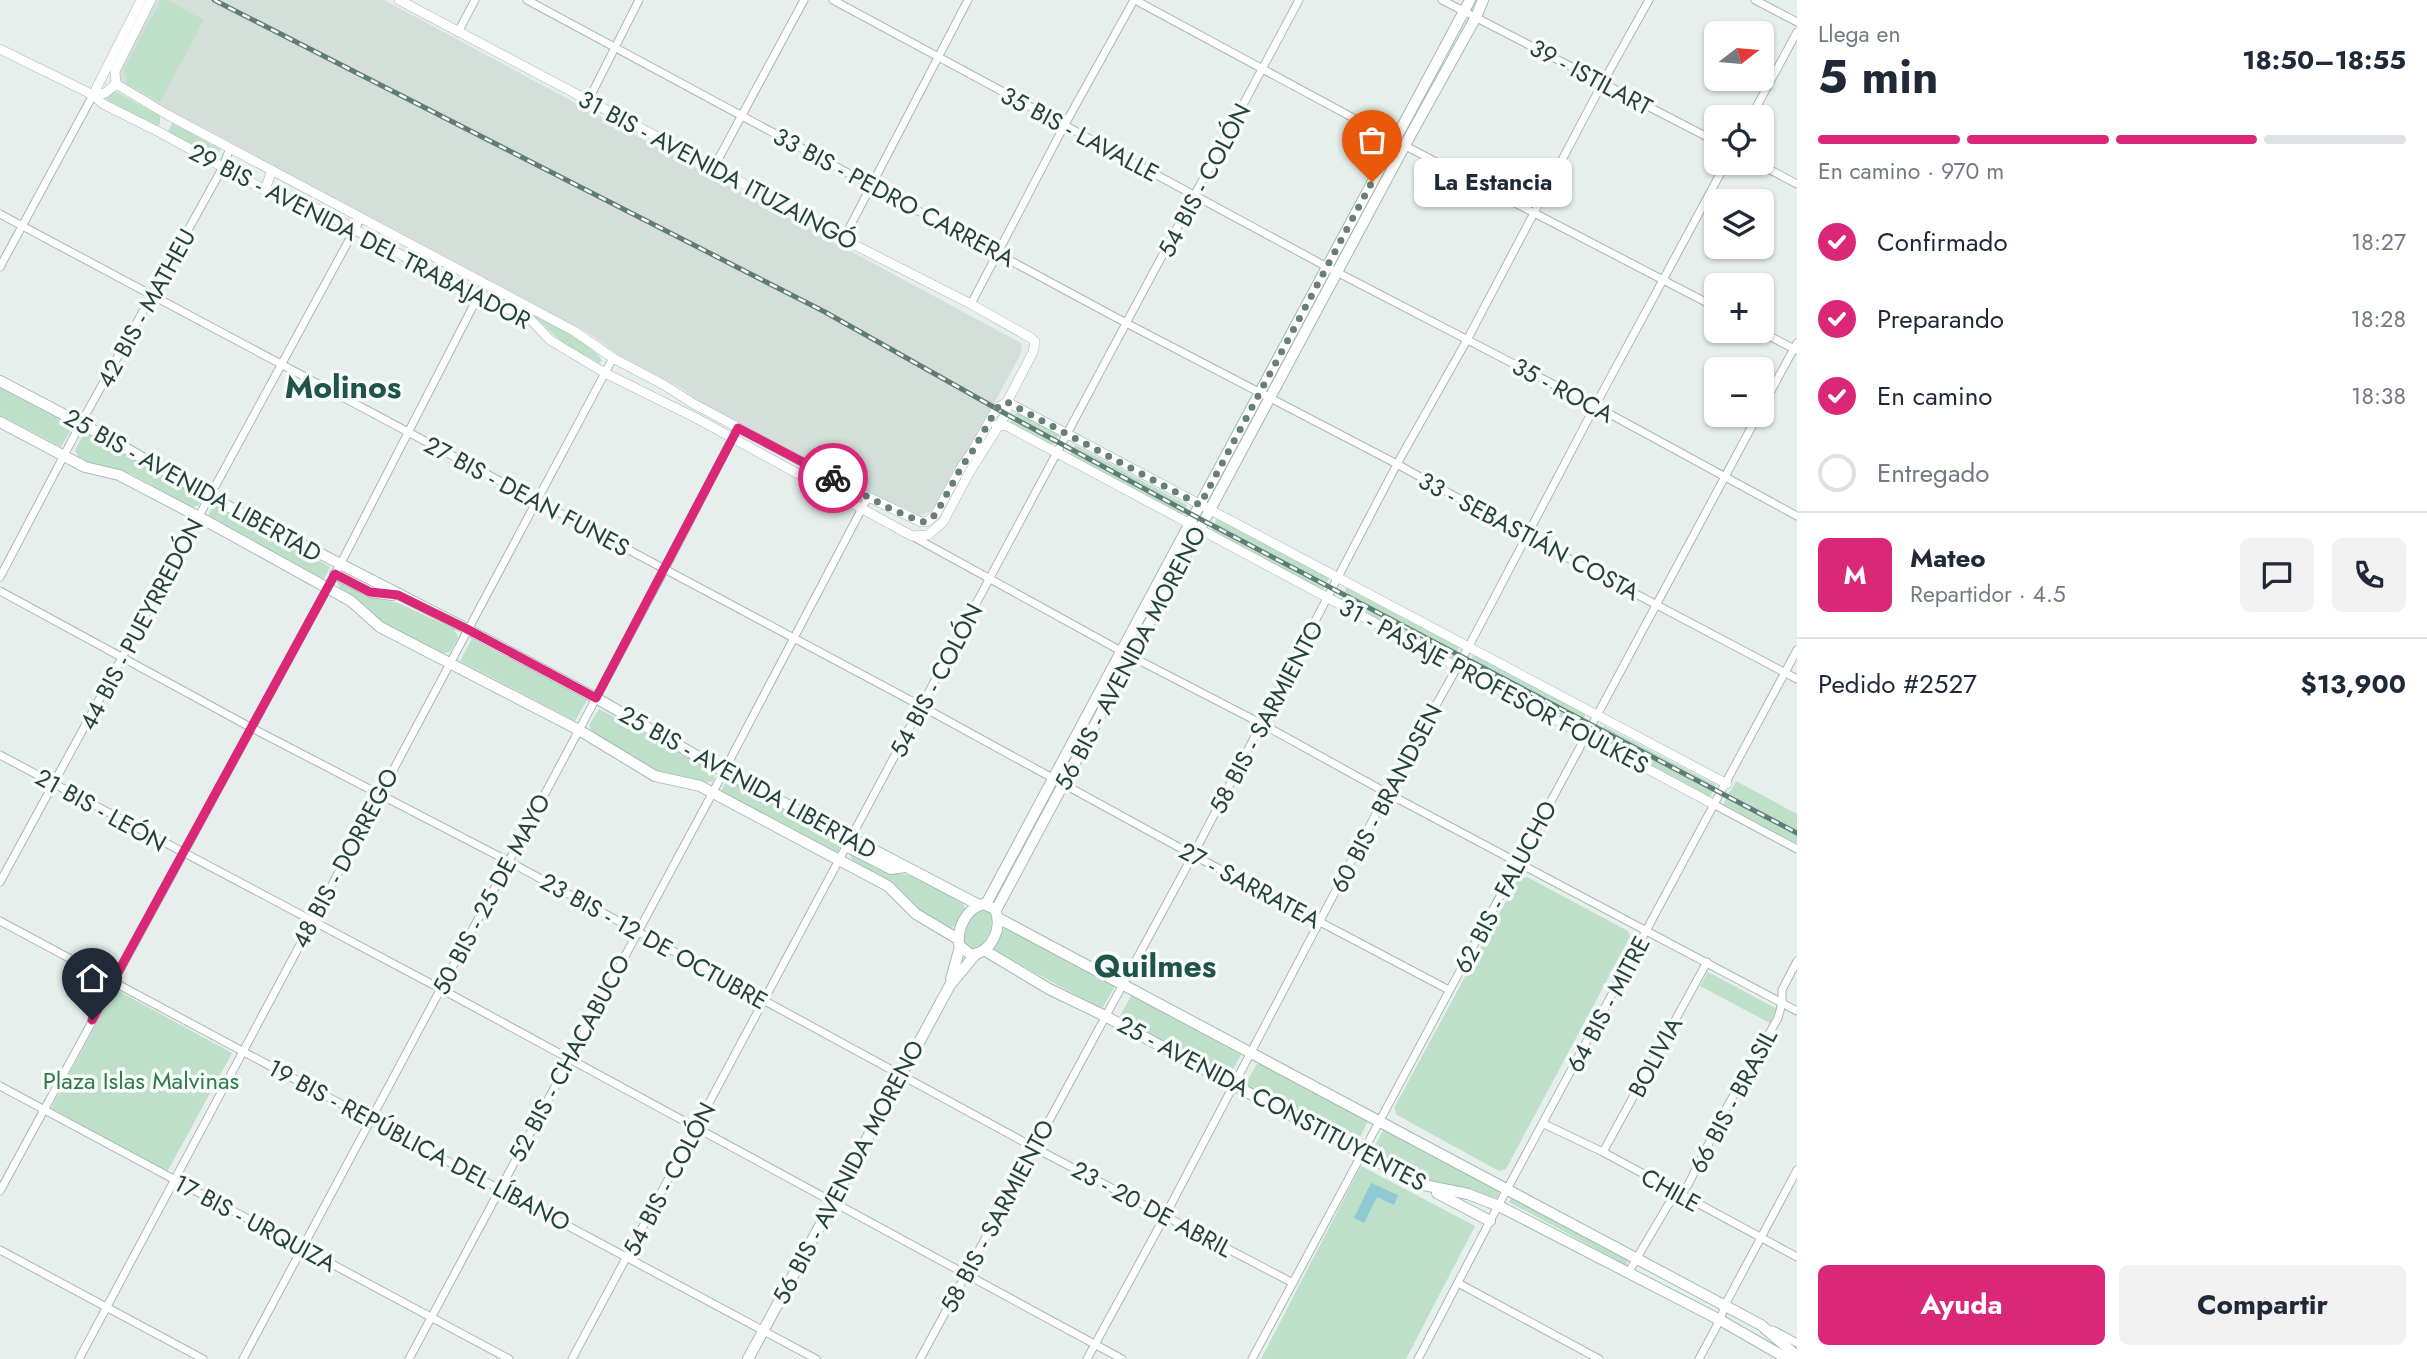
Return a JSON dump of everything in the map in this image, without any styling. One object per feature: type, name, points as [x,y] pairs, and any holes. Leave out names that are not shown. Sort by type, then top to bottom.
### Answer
[{"type":"main road","name":"56 BIS - AVENIDA MORENO","points":[[1470,0],[1471,15]]},
{"type":"main road","name":"56 BIS - AVENIDA MORENO","points":[[950,985],[965,919],[989,909],[1399,143],[1471,15],[1483,0]]},
{"type":"main road","name":"25 BIS - AVENIDA LIBERTAD","points":[[0,381],[81,423],[338,570],[398,595],[467,629],[596,698],[850,843],[989,909]]},
{"type":"main road","name":"25 BIS - AVENIDA LIBERTAD","points":[[0,422],[85,467],[119,475],[199,517],[328,587],[351,601],[380,627],[579,730],[655,776],[686,782],[713,792],[888,886],[916,914],[959,943],[965,953],[979,953]]},
{"type":"main road","name":"56 BIS - AVENIDA MORENO","points":[[748,1359],[950,985],[995,936],[989,909]]},
{"type":"main road","name":"25 - AVENIDA CONSTITUYENTES","points":[[989,909],[1251,1054],[1725,1305],[1761,1325],[1797,1356]]},
{"type":"main road","name":"25 - AVENIDA CONSTITUYENTES","points":[[979,953],[1105,1016],[1419,1184],[1468,1194],[1499,1206],[1720,1320],[1788,1359]]},
{"type":"main road","points":[[1419,1184],[1490,1221]]},
{"type":"street","name":"31 BIS - AVENIDA ITUZAINGÓ","points":[[399,0],[971,304],[1035,342],[1033,352],[1007,402]]},
{"type":"street","points":[[458,32],[475,0]]},
{"type":"street","name":"33 BIS - PEDRO CARRERA","points":[[527,0],[1265,397]]},
{"type":"street","points":[[587,101],[639,0]]},
{"type":"street","points":[[714,167],[804,0]]},
{"type":"street","name":"35 BIS - LAVALLE","points":[[833,0],[1332,269]]},
{"type":"street","points":[[844,238],[968,0]]},
{"type":"street","points":[[971,304],[1064,126],[1135,0],[1399,143],[1535,211],[1704,301]]},
{"type":"street","name":"54 BIS - COLÓN","points":[[572,1359],[1300,0]]},
{"type":"street","name":"39 - ISTILART","points":[[1443,0],[1704,135]]},
{"type":"street","name":"58 BIS - SARMIENTO","points":[[920,1359],[1193,855],[1397,464],[1467,340],[1649,0]]},
{"type":"street","points":[[1755,0],[1797,22]]},
{"type":"street","points":[[93,95],[105,93],[116,84],[115,71],[145,1]]},
{"type":"street","points":[[0,267],[145,1]]},
{"type":"street","points":[[1757,105],[1797,32]]},
{"type":"street","name":"29 BIS - AVENIDA DEL TRABAJADOR","points":[[0,48],[93,95],[103,104],[265,190],[314,207],[434,273],[531,320],[550,340],[605,373],[830,490],[1387,793],[1797,1011]]},
{"type":"street","name":"29 BIS - AVENIDA DEL TRABAJADOR","points":[[116,84],[168,115],[574,331],[613,358],[664,384],[738,428],[921,522],[928,521],[936,514],[990,421]]},
{"type":"street","points":[[161,133],[168,115]]},
{"type":"street","name":"42 BIS - MATHEU","points":[[0,578],[81,423],[223,167],[230,148]]},
{"type":"street","points":[[265,190],[272,170]]},
{"type":"street","points":[[1774,172],[1797,184]]},
{"type":"street","name":"60 BIS - BRANDSEN","points":[[1087,1359],[1166,1216],[1387,793],[1469,646],[1720,175]]},
{"type":"street","name":"27 BIS - DEAN FUNES","points":[[0,214],[921,706],[1057,782]]},
{"type":"street","name":"44 BIS - PUEYRREDÓN","points":[[0,882],[360,218]]},
{"type":"street","points":[[434,273],[440,261]]},
{"type":"street","name":"35 - ROCA","points":[[1332,269],[1595,406],[1797,516]]},
{"type":"street","points":[[0,1191],[250,727],[338,570],[485,283]]},
{"type":"street","points":[[1774,338],[1796,348],[1774,386]]},
{"type":"street","name":"48 BIS - DORREGO","points":[[79,1359],[613,358]]},
{"type":"street","points":[[656,400],[664,384]]},
{"type":"street","name":"33 - SEBASTIÁN COSTA","points":[[1265,397],[1397,464],[1526,536],[1797,679]]},
{"type":"street","points":[[990,421],[997,408],[1007,402]]},
{"type":"street","points":[[914,519],[909,535],[928,535],[943,522],[969,473],[1006,414],[1007,402]]},
{"type":"street","name":"31 - PASAJE PROFESOR FOULKES","points":[[1007,402],[1727,783]]},
{"type":"street","name":"31 - PASAJE PROFESOR FOULKES","points":[[990,421],[1007,426],[1797,849]]},
{"type":"street","name":"62 BIS - FALUCHO","points":[[1252,1359],[1751,427]]},
{"type":"street","name":"50 BIS - 25 DE MAYO","points":[[243,1359],[738,428]]},
{"type":"street","points":[[830,490],[835,479]]},
{"type":"street","name":"52 BIS - CHACABUCO","points":[[409,1359],[868,497]]},
{"type":"street","name":"23 BIS - 12 DE OCTUBRE","points":[[0,591],[901,1073]]},
{"type":"street","name":"64 BIS - MITRE","points":[[1418,1359],[1797,650]]},
{"type":"street","name":"21 BIS - LEÓN","points":[[0,755],[182,854],[441,989],[1122,1359]]},
{"type":"street","name":"27 - SARRATEA","points":[[1057,782],[1449,990]]},
{"type":"street","name":"19 BIS - REPÚBLICA DEL LÍBANO","points":[[0,921],[816,1359]]},
{"type":"street","name":"66 BIS - BRASIL","points":[[1628,1273],[1668,1205],[1688,1185],[1727,1107],[1778,1017],[1782,990],[1797,961]]},
{"type":"street","name":"BOLIVIA","points":[[1603,1153],[1707,962]]},
{"type":"street","name":"23 - 20 DE ABRIL","points":[[901,1073],[1035,1148],[1293,1283]]},
{"type":"street","name":"17 BIS - URQUIZA","points":[[0,1086],[509,1359]]},
{"type":"street","name":"CHILE","points":[[1544,1124],[1797,1257]]},
{"type":"street","points":[[1699,1359],[1797,1170]]},
{"type":"street","points":[[0,1250],[203,1359]]},
{"type":"street","points":[[1458,1283],[1599,1359]]},
{"type":"street","name":"25 - AVENIDA CONSTITUYENTES","points":[[1761,1325],[1797,1343]]},
{"type":"shaded area","points":[[155,0],[384,0],[1021,343],[1022,351],[970,449],[955,467],[932,511],[919,516],[886,502],[701,403],[681,388],[617,354],[587,332],[125,86],[119,72]]},
{"type":"green space","points":[[161,0],[167,0],[204,20],[160,102],[127,84],[124,68]]},
{"type":"green space","points":[[115,91],[160,116],[160,124],[157,126],[105,99]]},
{"type":"green space","points":[[172,123],[220,149],[218,156],[215,157],[168,132]]},
{"type":"green space","points":[[490,292],[570,335],[586,345],[602,361],[599,363],[563,343],[535,317],[489,294]]},
{"type":"green space","points":[[0,387],[73,426],[61,447],[0,415]]},
{"type":"green space","points":[[1019,413],[1059,435],[1052,447],[1011,423],[1012,415]]},
{"type":"green space","points":[[92,435],[196,495],[201,501],[199,505],[191,508],[132,474],[79,457],[75,451],[82,437]]},
{"type":"green space","points":[[1075,445],[1187,505],[1181,517],[1069,457]]},
{"type":"green space","points":[[214,505],[330,567],[324,579],[208,516]]},
{"type":"green space","points":[[1217,519],[1329,578],[1323,590],[1211,531]]},
{"type":"green space","points":[[339,580],[378,599],[398,603],[454,629],[458,638],[450,652],[442,653],[385,625],[365,605],[340,588],[337,582]]},
{"type":"green space","points":[[1347,587],[1459,647],[1453,659],[1341,599]]},
{"type":"green space","points":[[472,639],[587,700],[575,721],[460,661]]},
{"type":"green space","points":[[1474,654],[1586,714],[1579,726],[1468,666]]},
{"type":"green space","points":[[599,709],[710,769],[713,781],[705,783],[693,778],[661,773],[592,732],[589,725]]},
{"type":"green space","points":[[1604,726],[1716,785],[1710,797],[1598,737]]},
{"type":"green space","points":[[727,779],[843,841],[837,853],[721,791]]},
{"type":"green space","points":[[1736,781],[1797,814],[1797,844],[1723,804]]},
{"type":"green space","points":[[852,853],[891,872],[911,876],[961,901],[966,909],[956,926],[950,928],[920,911],[898,887],[853,861],[850,855]]},
{"type":"green space","points":[[1527,877],[1628,931],[1630,937],[1506,1169],[1499,1171],[1397,1115],[1394,1108],[1518,879]]},
{"type":"green space","points":[[982,909],[992,912],[990,930],[981,945],[970,949],[965,946],[966,930]]},
{"type":"green space","points":[[1005,927],[1115,986],[1102,1009],[992,950]]},
{"type":"green space","points":[[1708,972],[1777,1009],[1770,1023],[1700,986]]},
{"type":"green space","name":"Plaza Islas Malvinas","points":[[115,989],[232,1053],[167,1172],[51,1108]]},
{"type":"green space","points":[[1132,994],[1241,1055],[1228,1079],[1119,1018]]},
{"type":"green space","points":[[1258,1062],[1368,1121],[1356,1145],[1245,1085]]},
{"type":"green space","points":[[1384,1129],[1498,1190],[1497,1198],[1421,1180],[1371,1152]]},
{"type":"green space","points":[[1361,1166],[1475,1226],[1406,1359],[1261,1359]]},
{"type":"green space","points":[[1512,1197],[1629,1260],[1626,1265],[1509,1202]]},
{"type":"water","points":[[1371,1183],[1398,1195],[1394,1205],[1377,1197],[1364,1223],[1354,1218]]},
{"type":"railway","points":[[214,0],[825,312],[1204,521],[1797,833]]},
{"type":"way so far","points":[[833,478],[887,507],[921,522],[928,521],[936,514],[997,408],[1007,402],[1200,505],[1372,182]]},
{"type":"place","name":"La Estancia","points":[[1372,182]]},
{"type":"district","name":"Molinos","points":[[343,387]]},
{"type":"district","name":"Quilmes","points":[[1155,966]]},
{"type":"route","points":[[92,1020],[335,574],[370,592],[398,595],[596,698],[738,428],[833,478]]}]
